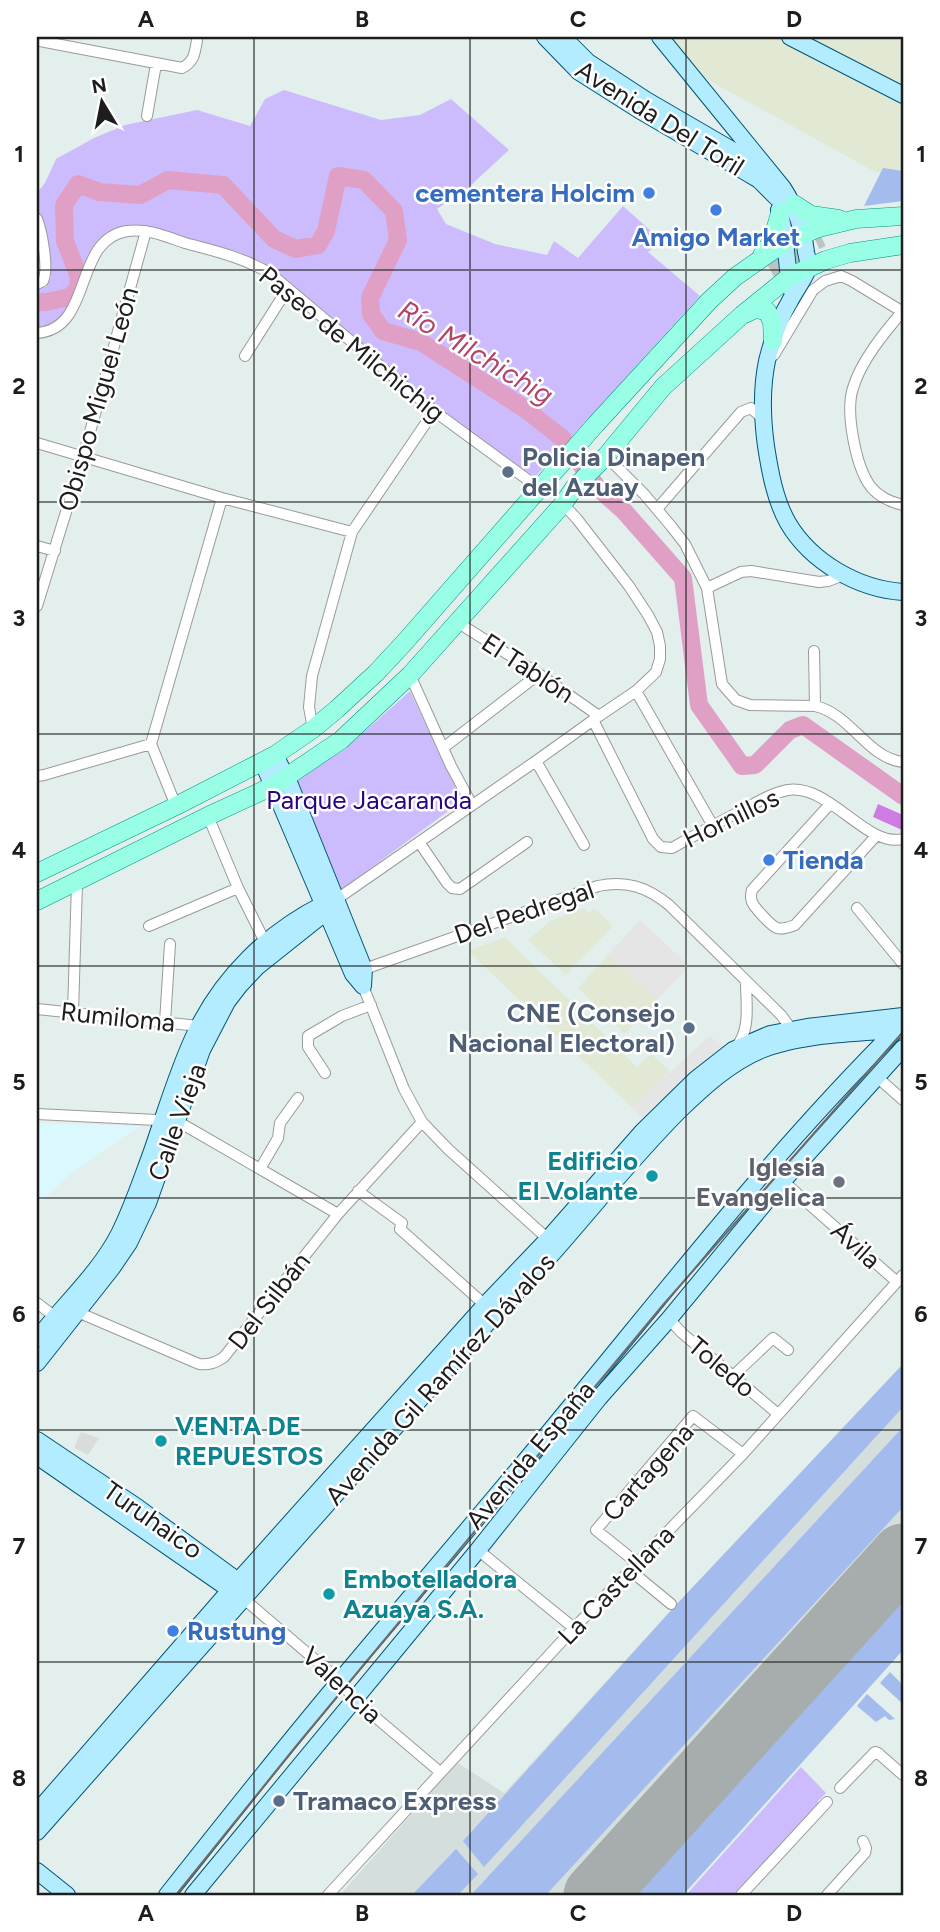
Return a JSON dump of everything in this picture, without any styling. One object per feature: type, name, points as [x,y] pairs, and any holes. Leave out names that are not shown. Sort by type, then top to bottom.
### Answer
[{"type":"main road","name":"Avenida Del Toril","points":[[545,37],[579,72],[759,180],[784,205]]},
{"type":"main road","name":"Avenida Del Toril","points":[[563,37],[599,70],[768,170]]},
{"type":"main road","points":[[660,37],[768,170],[784,205],[817,241]]},
{"type":"main road","points":[[790,37],[903,94]]},
{"type":"main road","points":[[784,205],[831,219],[903,216]]},
{"type":"main road","points":[[37,901],[280,782],[341,740],[410,675],[663,387],[742,315],[772,270],[785,242],[784,205]]},
{"type":"main road","points":[[784,205],[772,241],[772,270],[790,289],[788,304]]},
{"type":"main road","points":[[856,219],[819,228],[808,268],[788,304],[773,341],[765,370],[762,418],[771,476],[780,506],[788,524],[801,541],[815,556],[844,575],[864,583],[903,592]]},
{"type":"main road","points":[[817,241],[864,229],[903,224]]},
{"type":"main road","points":[[785,242],[858,243],[903,236]]},
{"type":"main road","points":[[604,456],[622,429],[710,334],[751,295],[772,270],[785,242]]},
{"type":"main road","points":[[37,873],[269,759],[313,729],[376,673],[596,424],[709,301],[735,277],[772,270],[808,268],[850,253],[903,245]]},
{"type":"main road","points":[[742,315],[755,309],[767,311],[772,322],[773,341]]},
{"type":"main road","points":[[269,759],[360,976]]},
{"type":"main road","name":"Calle Vieja","points":[[37,1363],[129,1243],[148,1203],[181,1069],[199,1026],[215,998],[232,974],[265,942],[329,905]]},
{"type":"main road","name":"Calle Vieja","points":[[37,1339],[118,1236],[202,1049],[227,1002],[257,967],[329,905]]},
{"type":"main road","name":"Avenida Gil Ramírez Dávalos","points":[[37,1812],[238,1590],[483,1328],[676,1098],[733,1050],[759,1038],[902,1024]]},
{"type":"main road","name":"Avenida Gil Ramírez Dávalos","points":[[619,1166],[704,1088],[728,1069],[760,1051],[795,1034],[842,1035],[902,1024]]},
{"type":"main road","name":"Avenida España","points":[[167,1895],[340,1681],[646,1316],[702,1244],[859,1067],[902,1024]]},
{"type":"main road","points":[[842,1035],[852,1037],[859,1046],[859,1067]]},
{"type":"main road","name":"Avenida España","points":[[193,1895],[478,1550],[599,1398],[783,1181],[903,1048]]},
{"type":"main road","name":"Avenida Gil Ramírez Dávalos","points":[[37,1832],[238,1590],[485,1305],[553,1243]]},
{"type":"main road","name":"Turuhaico","points":[[37,1440],[132,1513]]},
{"type":"main road","points":[[37,1456],[132,1513],[238,1590]]},
{"type":"main road","points":[[37,1871],[67,1895]]},
{"type":"street","points":[[40,41],[182,68],[189,65],[195,55],[197,40]]},
{"type":"street","points":[[147,116],[156,64]]},
{"type":"street","points":[[37,220],[46,276],[37,284]]},
{"type":"street","name":"Paseo de Milchichig","points":[[37,333],[60,325],[71,313],[92,259],[104,241],[116,234],[146,231],[250,263],[271,274],[434,411],[539,488]]},
{"type":"street","name":"Obispo Miguel León","points":[[37,606],[83,457],[146,231]]},
{"type":"street","points":[[765,370],[813,290],[825,281],[841,276],[903,312],[881,336],[856,379],[850,399],[856,446],[863,474],[880,496],[903,505]]},
{"type":"street","points":[[245,356],[288,288]]},
{"type":"street","points":[[657,509],[741,412],[751,408],[762,418]]},
{"type":"street","points":[[313,729],[309,707],[312,676],[352,532],[434,411]]},
{"type":"street","points":[[37,443],[222,498],[352,532]]},
{"type":"street","points":[[604,456],[657,509],[685,544],[707,588],[722,684],[736,700],[750,705],[824,708],[837,715],[881,754],[903,762]]},
{"type":"street","points":[[176,806],[151,744],[222,498]]},
{"type":"street","name":"Calle Vieja","points":[[329,905],[636,691],[656,673],[660,646],[657,632],[648,615],[629,586],[562,505]]},
{"type":"street","points":[[37,546],[55,551]]},
{"type":"street","points":[[707,588],[741,572],[751,571],[819,582],[844,575]]},
{"type":"street","name":"El Tablón","points":[[457,622],[539,674],[596,718],[653,839],[661,847],[672,848]]},
{"type":"street","points":[[814,651],[815,706]]},
{"type":"street","points":[[443,748],[539,674]]},
{"type":"street","points":[[410,675],[451,766],[472,805]]},
{"type":"street","points":[[636,691],[713,826]]},
{"type":"street","points":[[37,776],[151,744]]},
{"type":"street","points":[[536,761],[584,845]]},
{"type":"street","name":"Hornillos","points":[[672,848],[769,796],[789,790],[810,793],[876,836],[888,840],[903,839]]},
{"type":"street","points":[[830,804],[752,890],[752,905],[777,928],[786,929],[795,925],[876,836]]},
{"type":"street","points":[[208,816],[238,888],[265,942]]},
{"type":"street","points":[[419,842],[447,883],[452,888],[460,889],[527,842]]},
{"type":"street","points":[[72,1012],[77,883]]},
{"type":"street","name":"Del Pedregal","points":[[360,976],[598,886],[621,883],[635,885],[657,895],[795,1034]]},
{"type":"street","points":[[149,926],[238,888]]},
{"type":"street","points":[[857,908],[903,964]]},
{"type":"street","points":[[165,1022],[170,944]]},
{"type":"street","points":[[360,976],[404,1089],[422,1122],[448,1149],[553,1243]]},
{"type":"street","points":[[733,1050],[745,1031],[746,982]]},
{"type":"street","points":[[326,1073],[308,1047],[308,1037],[342,1016],[371,1005]]},
{"type":"street","name":"Rumiloma","points":[[37,1009],[199,1026]]},
{"type":"street","points":[[877,1077],[903,1100]]},
{"type":"street","points":[[260,1168],[279,1136],[280,1123],[298,1098]]},
{"type":"street","points":[[37,1114],[170,1120],[338,1214]]},
{"type":"street","name":"Del Silbán","points":[[77,1311],[199,1364],[216,1362],[224,1357],[338,1214],[422,1122]]},
{"type":"street","name":"Ávila","points":[[783,1181],[900,1279]]},
{"type":"street","points":[[358,1191],[402,1223],[400,1229],[485,1305]]},
{"type":"street","name":"La Castellana","points":[[328,1895],[574,1628],[743,1454],[900,1279]]},
{"type":"street","points":[[37,1303],[54,1317],[77,1311]]},
{"type":"street","name":"Toledo","points":[[669,1318],[682,1333],[778,1414]]},
{"type":"street","points":[[733,1376],[773,1338],[788,1350]]},
{"type":"street","name":"Cartagena","points":[[634,1567],[596,1530],[693,1416],[743,1454]]},
{"type":"street","points":[[478,1550],[574,1628]]},
{"type":"street","points":[[634,1567],[671,1604]]},
{"type":"street","name":"Valencia","points":[[238,1590],[340,1681],[354,1699],[440,1772]]},
{"type":"street","points":[[840,1788],[875,1752],[901,1769]]},
{"type":"street","points":[[741,1895],[827,1802]]},
{"type":"street","points":[[827,1895],[865,1853],[863,1841]]},
{"type":"shaded area","points":[[667,37],[903,37],[903,174],[875,172],[694,72]]},
{"type":"shaded area","points":[[883,168],[903,171],[903,201],[864,206]]},
{"type":"shaded area","points":[[878,804],[903,815],[902,830],[873,817]]},
{"type":"shaded area","points":[[583,908],[589,913],[594,908],[613,926],[566,975],[528,940],[550,921]]},
{"type":"shaded area","points":[[640,920],[689,966],[657,1000],[609,954]]},
{"type":"shaded area","points":[[505,937],[637,1067],[651,1054],[670,1071],[632,1107],[468,951]]},
{"type":"shaded area","points":[[609,954],[657,1000],[625,1034],[578,988]]},
{"type":"shaded area","points":[[710,1036],[721,1046],[642,1117],[632,1107]]},
{"type":"shaded area","points":[[37,1123],[140,1126],[73,1172],[37,1205]]},
{"type":"shaded area","points":[[903,1364],[903,1650],[683,1895],[340,1895],[458,1763],[504,1793],[675,1606]]},
{"type":"shaded area","points":[[903,1364],[903,1407],[484,1867],[463,1841],[675,1606]]},
{"type":"shaded area","points":[[903,1427],[903,1507],[546,1895],[471,1895]]},
{"type":"shaded area","points":[[81,1432],[99,1438],[88,1455],[74,1448]]},
{"type":"shaded area","points":[[903,1597],[903,1650],[683,1895],[633,1895]]},
{"type":"shaded area","points":[[890,1672],[903,1685],[903,1704],[880,1683]]},
{"type":"shaded area","points":[[867,1694],[895,1719],[889,1720],[885,1716],[876,1722],[857,1706]]},
{"type":"shaded area","points":[[456,1849],[478,1874],[458,1895],[413,1894]]},
{"type":"green space","points":[[284,90],[381,120],[420,115],[451,99],[509,150],[470,186],[437,209],[446,224],[495,244],[547,255],[554,241],[578,258],[623,206],[662,241],[648,252],[700,296],[535,477],[443,417],[366,347],[262,262],[147,226],[115,231],[100,240],[88,255],[68,312],[57,323],[37,329],[37,287],[46,287],[51,277],[40,219],[37,217],[37,193],[45,183],[56,159],[125,125],[197,110],[250,126],[265,99]]},
{"type":"green space","name":"Parque Jacaranda","points":[[410,691],[462,801],[341,890],[296,781],[345,749]]},
{"type":"green space","points":[[801,1767],[826,1793],[818,1801],[820,1807],[738,1895],[686,1895]]},
{"type":"waterway","name":"Río Milchichig","points":[[37,302],[70,297],[78,288],[79,277],[65,241],[64,205],[78,184],[99,192],[140,195],[168,180],[223,185],[274,239],[296,249],[318,245],[326,231],[338,176],[364,180],[394,211],[398,240],[370,298],[371,314],[383,331],[421,342],[525,409],[562,438],[597,487],[624,511],[683,578],[699,705],[742,766],[755,765],[790,730],[803,725],[903,796]]},
{"type":"runway","points":[[595,1895],[903,1555]]},
{"type":"tunnel","points":[[768,266],[822,238]]},
{"type":"tunnel","points":[[774,277],[820,253]]},
{"type":"tram line","points":[[176,1895],[297,1745],[663,1305],[903,1032]]},
{"type":"place","name":"cementera Holcim","points":[[649,193]]},
{"type":"place","name":"Amigo Market","points":[[716,210]]},
{"type":"place","name":"Policia Dinapen del Azuay","points":[[508,472]]},
{"type":"place","name":"Tienda","points":[[769,860]]},
{"type":"place","name":"CNE (Consejo Nacional Electoral)","points":[[689,1028]]},
{"type":"place","name":"Edificio El Volante","points":[[652,1176]]},
{"type":"place","name":"Iglesia Evangelica","points":[[839,1182]]},
{"type":"place","name":"VENTA DE REPUESTOS","points":[[161,1441]]},
{"type":"place","name":"Embotelladora Azuaya S.A.","points":[[329,1594]]},
{"type":"place","name":"Rustung","points":[[173,1631]]},
{"type":"place","name":"Tramaco Express","points":[[279,1801]]}]
